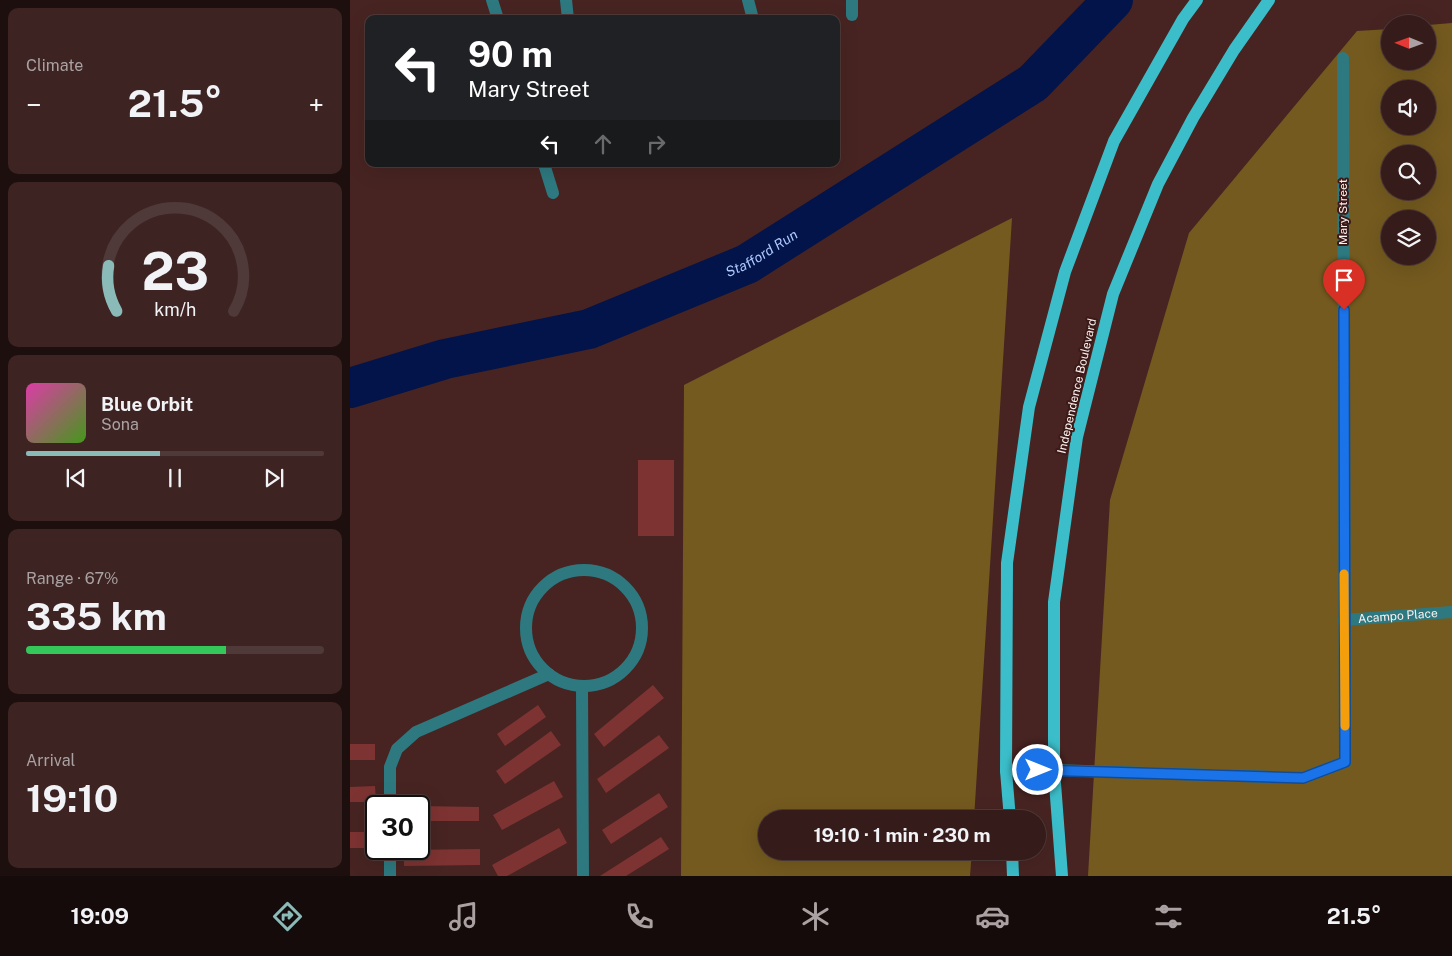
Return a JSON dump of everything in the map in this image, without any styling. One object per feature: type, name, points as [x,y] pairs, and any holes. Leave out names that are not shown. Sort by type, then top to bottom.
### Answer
[{"type":"main road","points":[[1009,810],[1006,771],[1007,563],[1029,407],[1065,272],[1114,141],[1183,19],[1197,0]]},
{"type":"main road","name":"Independence Boulevard","points":[[1062,876],[1054,770],[1054,602],[1077,437],[1114,294],[1158,184],[1193,118],[1234,50],[1269,0]]},
{"type":"main road","points":[[1012,860],[1013,876]]},
{"type":"street","points":[[492,0],[497,15]]},
{"type":"street","points":[[566,0],[568,15]]},
{"type":"street","points":[[748,0],[752,15]]},
{"type":"street","points":[[852,0],[852,15]]},
{"type":"street","name":"Mary Street","points":[[1054,770],[1303,778],[1345,762],[1343,58]]},
{"type":"street","points":[[545,167],[553,193]]},
{"type":"street","points":[[584,570],[614,578],[635,600],[642,629],[634,659],[612,680],[582,688],[553,679],[549,674],[532,657],[525,627],[533,598],[555,577],[584,570]]},
{"type":"street","name":"Acampo Place","points":[[1344,620],[1452,612]]},
{"type":"street","points":[[390,795],[390,767],[397,749],[416,732],[549,674]]},
{"type":"street","points":[[582,688],[583,876]]},
{"type":"street","points":[[1006,771],[1054,770]]},
{"type":"street","points":[[390,860],[390,876]]},
{"type":"shaded area","points":[[1452,23],[1452,876],[1088,876],[1110,500],[1189,233],[1357,31],[1381,30],[1381,70],[1436,70],[1436,24]]},
{"type":"shaded area","points":[[1012,218],[975,810],[758,810],[758,860],[971,860],[970,876],[681,876],[684,385]]},
{"type":"building","points":[[638,460],[674,460],[674,536],[638,536]]},
{"type":"building","points":[[653,685],[664,698],[604,747],[594,734]]},
{"type":"building","points":[[538,705],[546,717],[505,746],[497,734]]},
{"type":"building","points":[[551,731],[561,745],[505,784],[496,771]]},
{"type":"building","points":[[659,735],[669,748],[606,793],[597,779]]},
{"type":"building","points":[[350,744],[375,744],[375,760],[350,760]]},
{"type":"building","points":[[554,781],[563,797],[502,830],[493,815]]},
{"type":"building","points":[[375,786],[376,795],[365,795],[365,802],[350,802],[350,787]]},
{"type":"building","points":[[659,793],[668,807],[611,844],[602,830]]},
{"type":"building","points":[[430,806],[479,807],[479,821],[430,821]]},
{"type":"building","points":[[559,828],[567,843],[507,876],[498,876],[492,865]]},
{"type":"building","points":[[350,832],[365,832],[365,848],[350,848]]},
{"type":"building","points":[[661,837],[669,849],[626,876],[600,876]]},
{"type":"building","points":[[480,849],[480,865],[404,866],[404,860],[430,860],[430,850]]},
{"type":"waterway","name":"Stafford Run","points":[[350,388],[445,359],[589,329],[747,264],[1033,83],[1113,0]]},
{"type":"slow traffic","points":[[1344,574],[1345,726]]},
{"type":"route","points":[[1038,770],[1303,778],[1345,762],[1344,310]]}]
